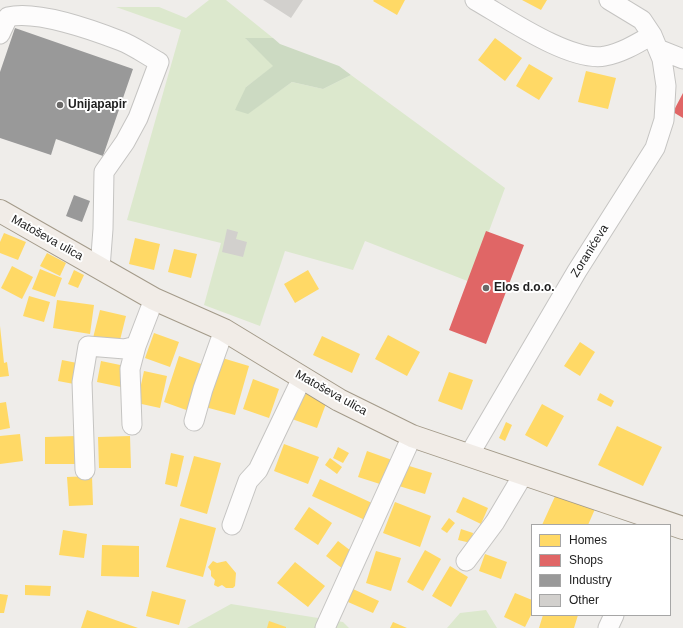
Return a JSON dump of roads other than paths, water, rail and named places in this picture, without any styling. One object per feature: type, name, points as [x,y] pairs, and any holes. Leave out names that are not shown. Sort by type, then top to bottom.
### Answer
[{"type":"main road","name":"Matoševa ulica","points":[[0,211],[154,299],[224,330],[339,400],[412,436],[655,522]]},
{"type":"main road","name":"Matoševa ulica","points":[[671,525],[683,528]]},
{"type":"street","points":[[475,0],[558,47],[581,55],[604,56],[655,42],[683,59]]},
{"type":"street","name":"Zoranićeva","points":[[469,455],[577,271],[655,148],[664,120],[666,86],[662,59],[655,42],[642,20],[609,0]]},
{"type":"street","points":[[0,34],[8,17],[19,14],[56,20],[122,41],[159,62],[138,118],[125,142],[104,172],[103,229],[100,268]]},
{"type":"street","points":[[132,425],[130,369],[136,346],[154,299]]},
{"type":"street","points":[[194,421],[203,388],[224,330]]},
{"type":"street","points":[[85,470],[82,382],[88,346],[125,350],[136,346]]},
{"type":"street","points":[[232,525],[248,481],[253,473],[258,470],[302,378]]},
{"type":"street","points":[[325,628],[412,436]]},
{"type":"street","points":[[466,561],[495,522],[523,475]]},
{"type":"street","points":[[608,628],[614,616]]},
{"type":"place","name":"Unijapapir","points":[[60,105]]},
{"type":"place","name":"Elos d.o.o.","points":[[486,288]]}]
